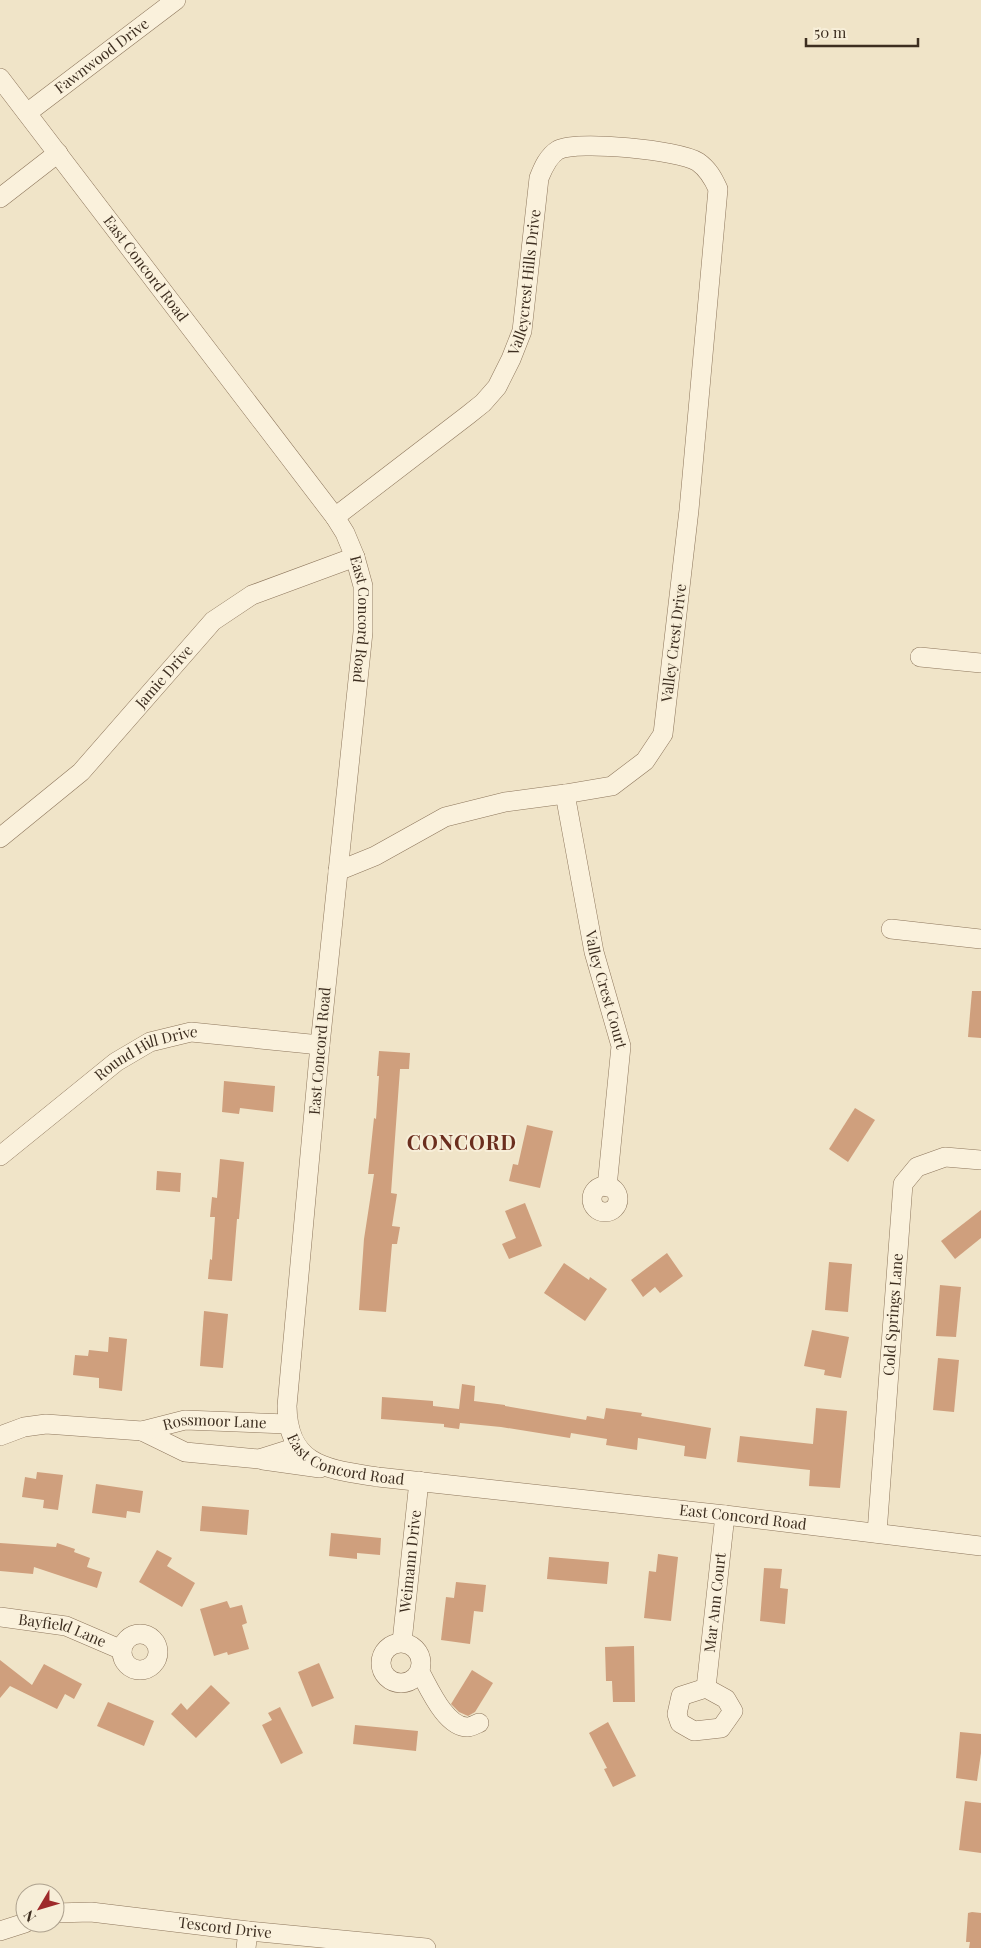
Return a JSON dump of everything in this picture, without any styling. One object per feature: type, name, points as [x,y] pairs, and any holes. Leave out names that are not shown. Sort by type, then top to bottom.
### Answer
[{"type":"street","name":"Fawnwood Drive","points":[[27,113],[176,0]]},
{"type":"street","name":"East Concord Road","points":[[0,78],[335,517],[356,557],[363,586],[363,632],[320,1045],[287,1406],[287,1424],[297,1446],[305,1455],[317,1463],[344,1472],[981,1546]]},
{"type":"street","name":"Valleycrest Hills Drive","points":[[335,517],[468,415],[497,387],[522,331],[539,178],[546,162],[558,150],[579,146],[637,149],[673,154],[697,161],[710,174],[718,189]]},
{"type":"street","points":[[0,198],[58,153]]},
{"type":"street","name":"Valley Crest Drive","points":[[338,871],[375,856],[444,817],[504,802],[612,786],[645,761],[663,734],[689,510],[718,189]]},
{"type":"street","name":"Jamie Drive","points":[[0,838],[81,772],[213,621],[252,595],[356,557]]},
{"type":"street","points":[[920,657],[981,663]]},
{"type":"street","name":"Valley Crest Court","points":[[565,794],[594,952],[621,1046],[607,1187]]},
{"type":"street","points":[[892,929],[981,939]]},
{"type":"street","name":"Round Hill Drive","points":[[0,1156],[116,1062],[150,1042],[191,1032],[320,1045]]},
{"type":"street","name":"Cold Springs Lane","points":[[877,1533],[903,1184],[917,1167],[945,1157],[981,1160]]},
{"type":"street","name":"Rossmoor Lane","points":[[0,1436],[24,1426],[46,1424],[142,1431],[185,1420],[287,1424]]},
{"type":"street","name":"Rossmoor Lane","points":[[142,1431],[185,1452],[259,1459],[344,1472]]},
{"type":"street","name":"Rossmoor Lane","points":[[259,1459],[297,1446]]},
{"type":"street","name":"Weimann Drive","points":[[402,1642],[419,1481]]},
{"type":"street","name":"Mar Ann Court","points":[[706,1688],[725,1515]]},
{"type":"street","name":"Bayfield Lane","points":[[0,1617],[66,1626],[122,1650]]},
{"type":"street","points":[[420,1672],[407,1682],[396,1683],[386,1677],[380,1666],[383,1652],[402,1642],[414,1646],[420,1656],[420,1672],[449,1719],[458,1725],[468,1727],[479,1723]]},
{"type":"street","name":"Tescord Drive","points":[[65,1913],[91,1912],[247,1939],[426,1948]]},
{"type":"street","points":[[0,1931],[15,1926]]},
{"type":"building","points":[[972,991],[981,991],[981,1038],[968,1037]]},
{"type":"building","points":[[379,1051],[410,1053],[409,1069],[400,1069],[391,1193],[397,1194],[392,1226],[400,1227],[397,1244],[392,1244],[386,1312],[359,1310],[364,1239],[374,1174],[368,1174],[374,1118],[376,1119]]},
{"type":"building","points":[[224,1081],[275,1086],[273,1112],[240,1108],[239,1114],[222,1112]]},
{"type":"building","points":[[855,1108],[875,1120],[848,1162],[829,1149]]},
{"type":"building","points":[[527,1125],[553,1131],[540,1188],[509,1181],[513,1164],[518,1165]]},
{"type":"building","points":[[220,1159],[244,1162],[232,1281],[208,1279],[210,1259],[212,1260],[215,1217],[210,1217],[212,1197],[217,1198]]},
{"type":"building","points":[[157,1171],[181,1173],[180,1192],[156,1190]]},
{"type":"building","points":[[525,1203],[542,1246],[509,1259],[502,1244],[516,1238],[505,1211]]},
{"type":"building","points":[[981,1210],[981,1238],[955,1259],[941,1241]]},
{"type":"building","points":[[667,1253],[683,1276],[660,1293],[655,1287],[643,1297],[631,1280]]},
{"type":"building","points":[[829,1262],[852,1264],[848,1312],[825,1310]]},
{"type":"building","points":[[564,1263],[589,1280],[590,1277],[607,1289],[585,1321],[544,1293]]},
{"type":"building","points":[[940,1285],[961,1287],[956,1337],[936,1336]]},
{"type":"building","points":[[204,1311],[228,1314],[223,1368],[200,1366]]},
{"type":"building","points":[[812,1330],[849,1337],[841,1378],[824,1375],[825,1370],[804,1366]]},
{"type":"building","points":[[109,1337],[127,1339],[122,1391],[99,1388],[99,1378],[73,1375],[75,1355],[88,1356],[89,1350],[108,1352]]},
{"type":"building","points":[[938,1358],[959,1360],[954,1412],[933,1410]]},
{"type":"building","points":[[462,1384],[475,1386],[474,1401],[586,1420],[587,1416],[604,1419],[606,1408],[642,1413],[641,1416],[711,1428],[706,1459],[684,1456],[685,1446],[638,1438],[637,1450],[606,1445],[607,1439],[571,1433],[570,1438],[501,1427],[460,1423],[459,1429],[444,1427],[444,1424],[381,1419],[382,1397],[433,1401],[433,1406],[459,1409]]},
{"type":"building","points":[[816,1408],[847,1411],[840,1488],[809,1486],[810,1470],[737,1462],[740,1436],[813,1444]]},
{"type":"building","points":[[37,1472],[63,1475],[58,1510],[43,1508],[44,1500],[22,1497],[25,1477],[36,1479]]},
{"type":"building","points":[[96,1484],[143,1491],[140,1513],[127,1511],[126,1518],[92,1513]]},
{"type":"building","points":[[202,1506],[249,1510],[247,1535],[200,1531]]},
{"type":"building","points":[[331,1533],[381,1538],[380,1555],[357,1553],[357,1559],[329,1556]]},
{"type":"building","points":[[0,1543],[56,1547],[57,1543],[75,1549],[74,1552],[90,1558],[87,1567],[102,1572],[97,1588],[34,1567],[33,1574],[0,1571]]},
{"type":"building","points":[[157,1550],[172,1558],[167,1566],[195,1583],[182,1607],[139,1582]]},
{"type":"building","points":[[658,1554],[678,1557],[671,1621],[644,1618],[649,1571],[656,1572]]},
{"type":"building","points":[[549,1557],[609,1562],[607,1584],[547,1579]]},
{"type":"building","points":[[764,1568],[782,1569],[780,1588],[788,1589],[785,1624],[760,1621]]},
{"type":"building","points":[[456,1582],[486,1585],[483,1612],[474,1611],[470,1644],[441,1640],[446,1597],[454,1598]]},
{"type":"building","points":[[227,1601],[230,1608],[242,1605],[247,1623],[242,1625],[249,1649],[228,1655],[227,1652],[214,1656],[200,1609]]},
{"type":"building","points":[[634,1646],[635,1702],[613,1702],[612,1681],[606,1681],[605,1647]]},
{"type":"building","points":[[0,1660],[32,1685],[44,1664],[82,1684],[74,1699],[65,1694],[57,1709],[10,1686],[0,1698]]},
{"type":"building","points":[[319,1663],[334,1698],[312,1707],[298,1672]]},
{"type":"building","points":[[472,1670],[493,1683],[475,1712],[468,1716],[459,1712],[451,1704]]},
{"type":"building","points":[[211,1685],[230,1703],[196,1738],[171,1714],[181,1703],[187,1710]]},
{"type":"building","points":[[108,1702],[154,1721],[144,1746],[97,1726]]},
{"type":"building","points":[[280,1707],[303,1753],[281,1764],[262,1725],[272,1720],[268,1713]]},
{"type":"building","points":[[608,1722],[636,1776],[613,1787],[604,1769],[607,1768],[589,1733]]},
{"type":"building","points":[[355,1725],[418,1731],[416,1751],[353,1744]]},
{"type":"building","points":[[960,1732],[981,1734],[981,1753],[977,1781],[956,1778]]},
{"type":"building","points":[[965,1801],[981,1803],[981,1853],[959,1850]]},
{"type":"building","points":[[968,1913],[981,1913],[981,1948],[969,1948],[970,1942],[966,1942]]},
{"type":"district","name":"CONCORD","points":[[462,1143]]}]
